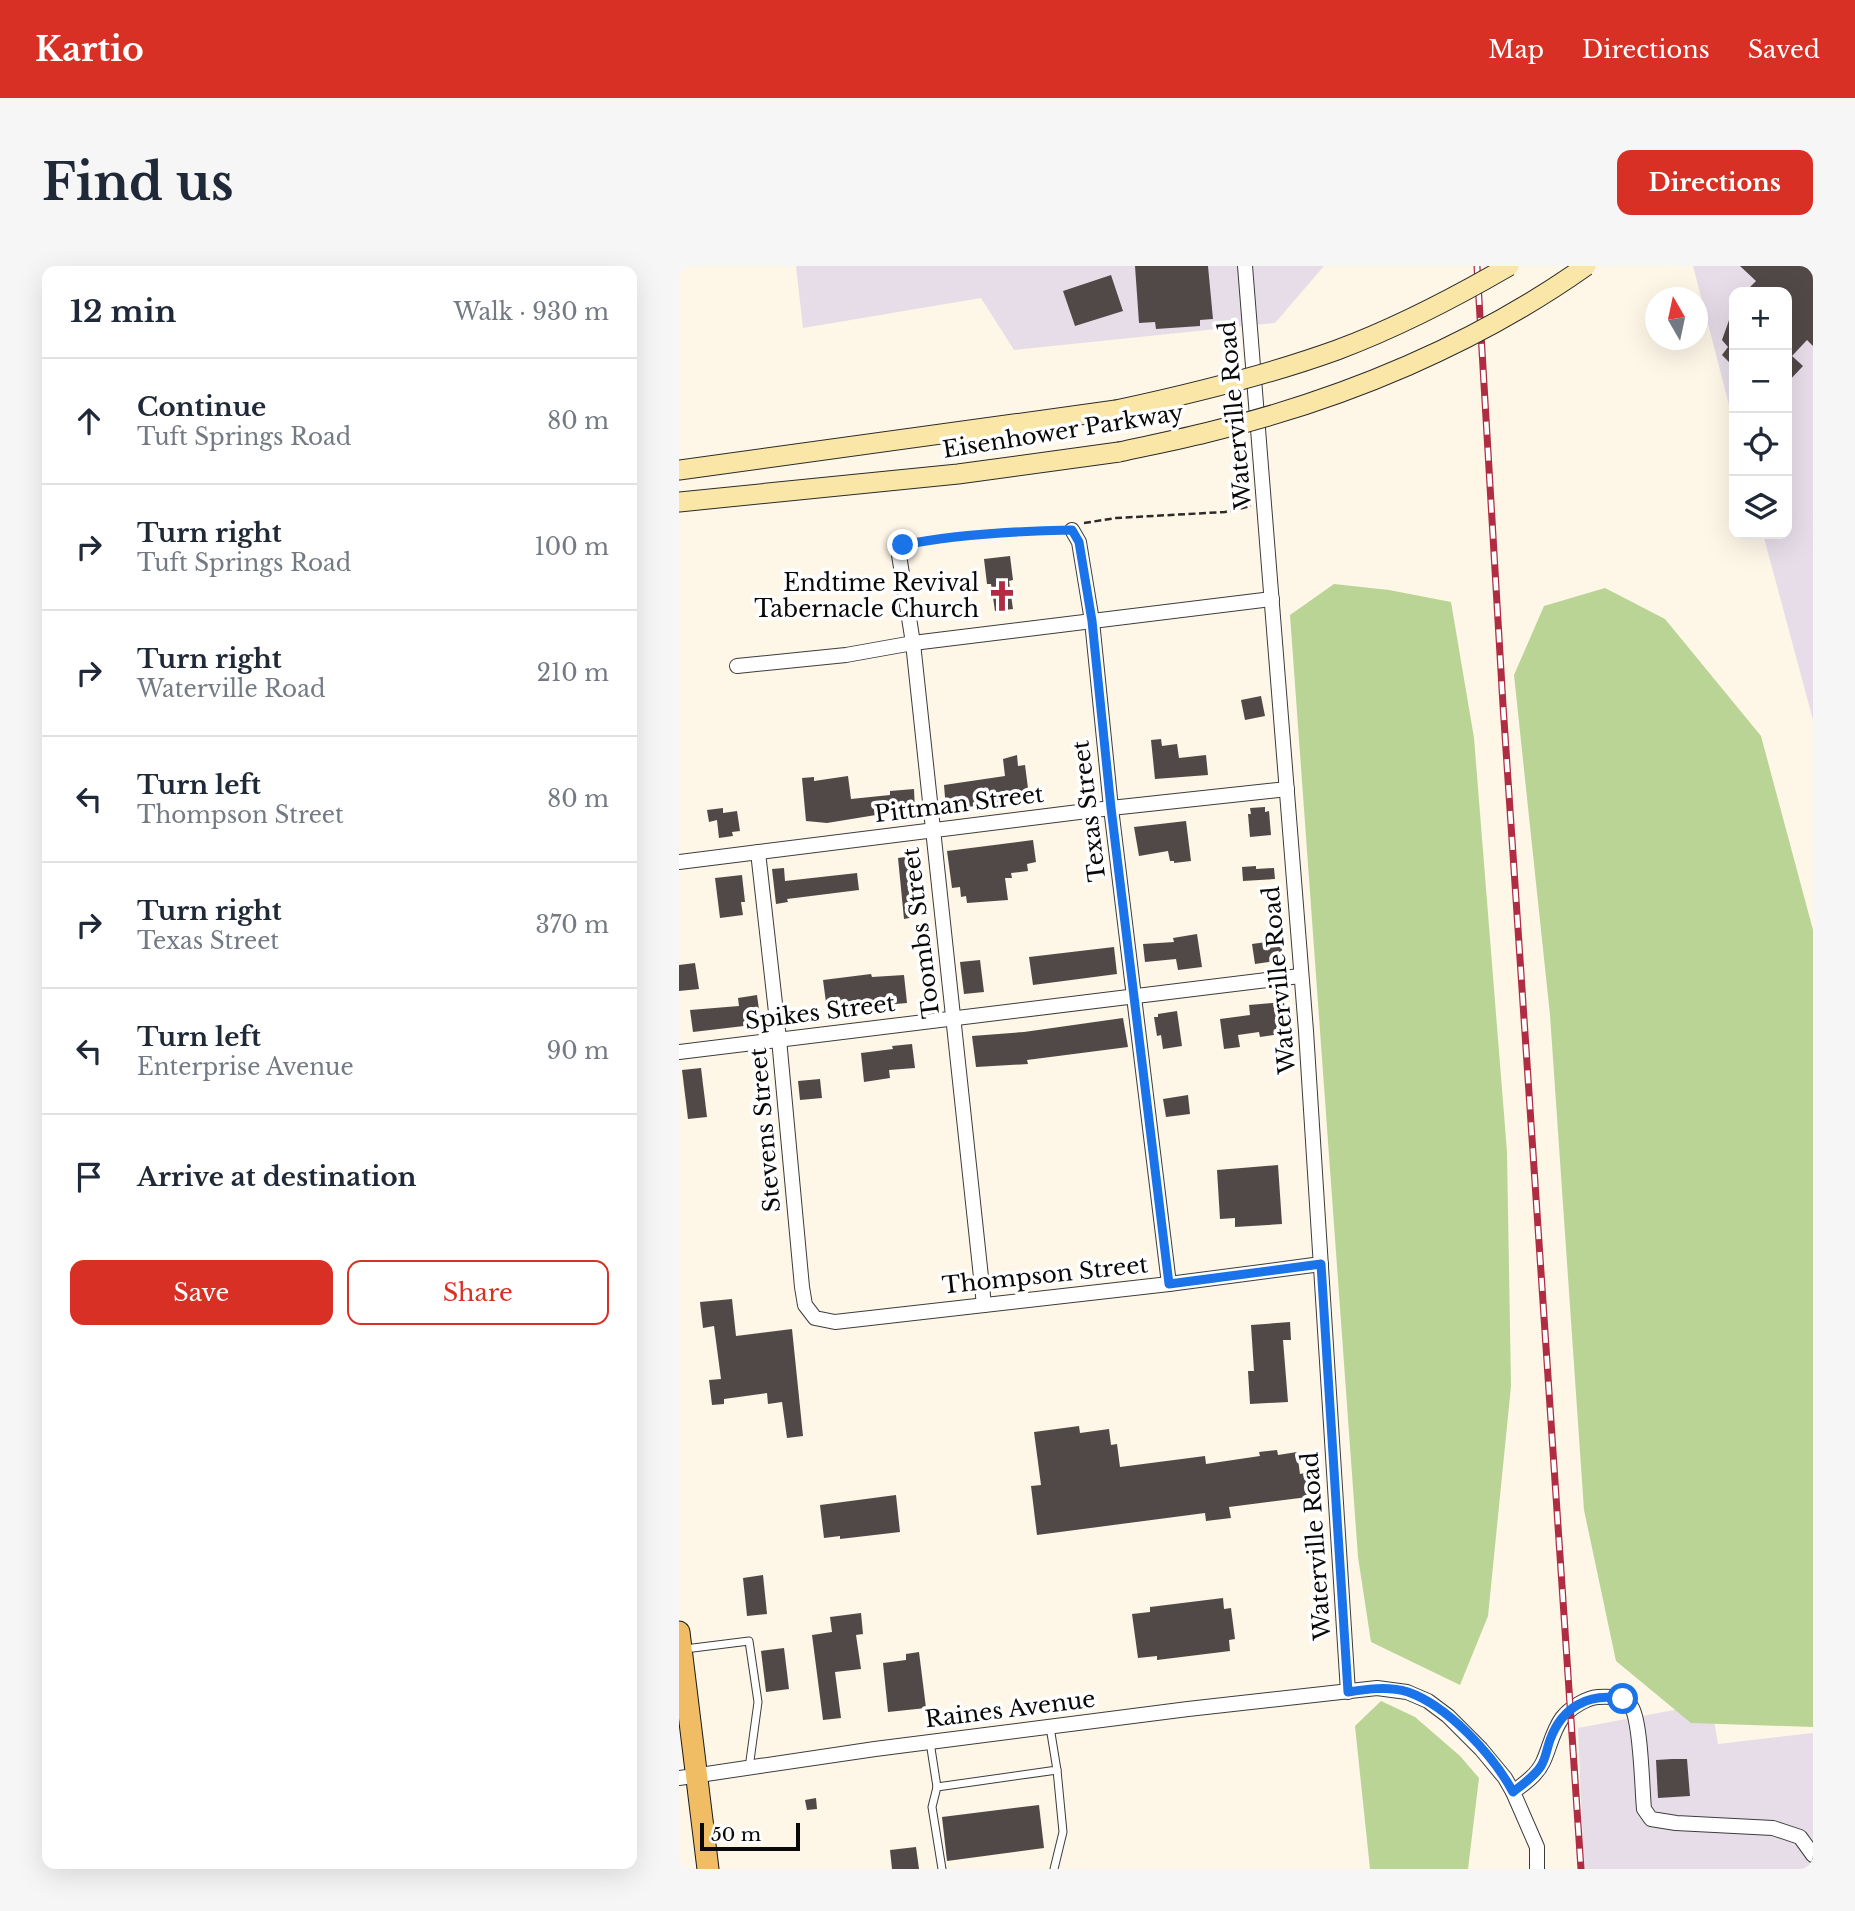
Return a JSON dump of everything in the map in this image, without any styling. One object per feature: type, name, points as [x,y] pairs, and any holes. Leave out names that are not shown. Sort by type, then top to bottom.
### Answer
[{"type":"main road","points":[[680,1641],[688,1777],[708,1869]]},
{"type":"street","name":"Waterville Road","points":[[1245,266],[1306,1031],[1348,1692]]},
{"type":"street","name":"Eisenhower Parkway","points":[[679,470],[1116,410],[1246,380],[1338,350],[1424,311],[1509,266]]},
{"type":"street","name":"Eisenhower Parkway","points":[[679,502],[958,474],[1119,452],[1213,431],[1292,409],[1363,384],[1447,347],[1496,321],[1586,266]]},
{"type":"street","name":"Texas Street","points":[[1072,530],[1079,542],[1092,621],[1111,808],[1169,1284]]},
{"type":"street","name":"Toombs Street","points":[[899,555],[913,643],[984,1305]]},
{"type":"street","points":[[737,666],[1272,599]]},
{"type":"street","name":"Pittman Street","points":[[679,862],[1111,808],[1287,789]]},
{"type":"street","name":"Stevens Street","points":[[758,852],[802,1287],[805,1306],[815,1318]]},
{"type":"street","name":"Spikes Street","points":[[679,1052],[1300,976]]},
{"type":"street","name":"Thompson Street","points":[[815,1318],[835,1322],[1321,1264]]},
{"type":"street","name":"Raines Avenue","points":[[688,1777],[930,1742],[1377,1688],[1393,1689],[1428,1701],[1482,1749],[1513,1792],[1537,1847],[1537,1869]]},
{"type":"street","points":[[1513,1792],[1530,1779],[1542,1764],[1551,1738],[1564,1716],[1572,1709],[1591,1698],[1607,1696],[1623,1699],[1632,1707],[1637,1728],[1644,1809],[1651,1819],[1676,1824],[1773,1828],[1801,1837],[1813,1854]]},
{"type":"lane","points":[[680,1641],[749,1641],[758,1702],[749,1768]]},
{"type":"lane","points":[[1051,1727],[1063,1832],[1054,1869]]},
{"type":"lane","points":[[930,1742],[937,1787],[932,1807],[942,1869]]},
{"type":"lane","points":[[937,1787],[1057,1770]]},
{"type":"path","points":[[899,555],[903,545],[932,539],[1072,530],[1087,521],[1225,512],[1265,502]]},
{"type":"shaded area","points":[[796,266],[1324,266],[1275,323],[1014,350],[981,298],[803,328]]},
{"type":"shaded area","points":[[1693,266],[1813,266],[1813,720],[1764,539],[1792,539],[1792,287],[1729,287],[1729,405],[1708,324],[1708,287],[1698,287]]},
{"type":"shaded area","points":[[1711,1703],[1718,1744],[1813,1733],[1813,1869],[1584,1869],[1578,1728]]},
{"type":"green space","points":[[1334,584],[1389,590],[1451,602],[1474,738],[1507,1152],[1511,1386],[1488,1616],[1460,1685],[1371,1642],[1358,1557],[1290,615]]},
{"type":"green space","points":[[1605,588],[1665,619],[1761,736],[1813,930],[1813,1727],[1691,1723],[1616,1661],[1584,1510],[1550,1015],[1514,675],[1544,606]]},
{"type":"green space","points":[[1381,1701],[1415,1717],[1460,1756],[1479,1778],[1468,1869],[1370,1869],[1355,1726]]},
{"type":"building","points":[[1135,266],[1208,266],[1213,319],[1200,320],[1200,326],[1156,329],[1155,322],[1139,323]]},
{"type":"building","points":[[1740,266],[1813,266],[1813,346],[1807,340],[1792,356],[1792,287],[1750,287],[1756,281]]},
{"type":"building","points":[[1111,275],[1123,311],[1075,326],[1063,291]]},
{"type":"building","points":[[1729,320],[1729,362],[1722,355],[1728,347],[1722,340]]},
{"type":"building","points":[[1792,356],[1803,366],[1792,378]]},
{"type":"building","name":"Endtime Revival Tabernacle Church","points":[[1010,556],[1013,580],[1009,581],[1013,609],[995,611],[991,584],[987,584],[984,559]]},
{"type":"building","points":[[1261,696],[1265,716],[1245,720],[1241,700]]},
{"type":"building","points":[[1161,739],[1162,746],[1177,744],[1179,758],[1206,755],[1208,775],[1155,779],[1151,740]]},
{"type":"building","points":[[1017,755],[1018,766],[1025,765],[1029,796],[1025,796],[1025,801],[946,809],[944,785],[1005,776],[1003,759]]},
{"type":"building","points":[[848,776],[851,799],[890,795],[890,791],[914,789],[915,811],[827,823],[806,821],[802,778],[814,777],[814,781]]},
{"type":"building","points":[[1265,807],[1265,812],[1269,811],[1271,835],[1250,837],[1250,808]]},
{"type":"building","points":[[723,808],[723,813],[737,811],[740,831],[732,832],[733,836],[719,838],[717,820],[709,822],[707,810]]},
{"type":"building","points":[[1186,821],[1191,861],[1174,863],[1170,861],[1168,851],[1139,856],[1134,827]]},
{"type":"building","points":[[1033,840],[1036,862],[1027,864],[1028,871],[1011,873],[1012,878],[1005,878],[1008,900],[967,903],[966,896],[961,897],[960,887],[952,888],[947,851]]},
{"type":"building","points":[[912,856],[912,860],[918,859],[925,915],[904,919],[898,858]]},
{"type":"building","points":[[1256,866],[1256,869],[1274,868],[1275,879],[1243,881],[1242,867]]},
{"type":"building","points":[[784,868],[785,881],[857,873],[859,890],[787,899],[788,902],[776,904],[772,869]]},
{"type":"building","points":[[742,875],[745,902],[741,902],[743,915],[720,918],[715,878]]},
{"type":"building","points":[[1197,934],[1202,967],[1178,970],[1176,959],[1145,962],[1143,944],[1174,942],[1173,938]]},
{"type":"building","points":[[1281,940],[1283,960],[1255,964],[1252,944]]},
{"type":"building","points":[[1114,947],[1117,974],[1033,985],[1029,957]]},
{"type":"building","points":[[980,960],[984,992],[964,994],[960,962]]},
{"type":"building","points":[[695,963],[699,989],[679,991],[679,965]]},
{"type":"building","points":[[871,974],[872,977],[904,975],[907,1003],[827,1010],[823,980]]},
{"type":"building","points":[[757,995],[761,1024],[693,1032],[690,1010],[739,1006],[738,998]]},
{"type":"building","points":[[1284,1002],[1287,1033],[1260,1037],[1259,1032],[1238,1035],[1240,1047],[1224,1049],[1220,1019],[1250,1015],[1249,1005]]},
{"type":"building","points":[[1177,1011],[1182,1046],[1163,1049],[1161,1035],[1157,1036],[1154,1017]]},
{"type":"building","points":[[1123,1018],[1128,1047],[1027,1060],[1028,1064],[976,1067],[972,1036],[1024,1032]]},
{"type":"building","points":[[912,1044],[915,1068],[889,1070],[890,1078],[864,1082],[861,1053]]},
{"type":"building","points":[[701,1068],[707,1117],[688,1119],[682,1070]]},
{"type":"building","points":[[820,1079],[822,1098],[800,1100],[798,1081]]},
{"type":"building","points":[[1188,1095],[1190,1114],[1166,1117],[1163,1099]]},
{"type":"building","points":[[1278,1165],[1282,1224],[1235,1227],[1235,1218],[1220,1219],[1217,1170]]},
{"type":"building","points":[[732,1299],[736,1336],[792,1329],[803,1436],[787,1438],[782,1402],[768,1404],[767,1393],[724,1399],[724,1404],[712,1405],[709,1380],[721,1379],[714,1326],[703,1328],[700,1302]]},
{"type":"building","points":[[1290,1322],[1291,1340],[1283,1340],[1288,1402],[1250,1404],[1248,1371],[1254,1371],[1251,1325]]},
{"type":"building","points":[[1079,1426],[1080,1433],[1109,1429],[1111,1445],[1117,1444],[1120,1467],[1205,1456],[1206,1464],[1260,1456],[1259,1452],[1277,1450],[1278,1455],[1297,1452],[1300,1474],[1305,1473],[1308,1497],[1229,1507],[1231,1518],[1206,1521],[1205,1513],[1037,1535],[1031,1486],[1041,1485],[1034,1432]]},
{"type":"building","points":[[896,1495],[900,1532],[840,1539],[840,1536],[824,1538],[820,1505]]},
{"type":"building","points":[[763,1575],[767,1614],[747,1616],[743,1578]]},
{"type":"building","points":[[1223,1598],[1224,1609],[1231,1608],[1235,1639],[1229,1640],[1230,1651],[1157,1660],[1157,1656],[1138,1658],[1132,1614],[1150,1612],[1150,1607]]},
{"type":"building","points":[[861,1613],[863,1634],[856,1635],[861,1669],[835,1672],[841,1718],[823,1720],[812,1635],[832,1632],[830,1617]]},
{"type":"building","points":[[784,1648],[789,1689],[766,1692],[761,1651]]},
{"type":"building","points":[[919,1652],[926,1708],[888,1712],[883,1663],[906,1660],[906,1654]]},
{"type":"building","points":[[1687,1759],[1690,1796],[1658,1798],[1656,1760]]},
{"type":"building","points":[[816,1798],[817,1809],[807,1810],[805,1800]]},
{"type":"building","points":[[1039,1805],[1044,1848],[947,1861],[942,1817]]},
{"type":"building","points":[[916,1847],[919,1869],[892,1869],[890,1850]]},
{"type":"railway","points":[[1477,266],[1503,705],[1581,1869]]},
{"type":"place","name":"Endtime Revival Tabernacle Church","points":[[1002,596]]},
{"type":"route","points":[[903,545],[932,539],[1072,530],[1079,542],[1092,621],[1111,808],[1169,1284],[1321,1264],[1348,1692],[1393,1689],[1428,1701],[1482,1749],[1513,1792],[1530,1779],[1542,1764],[1551,1738],[1564,1716],[1572,1709],[1591,1698],[1607,1696],[1623,1699]]}]
